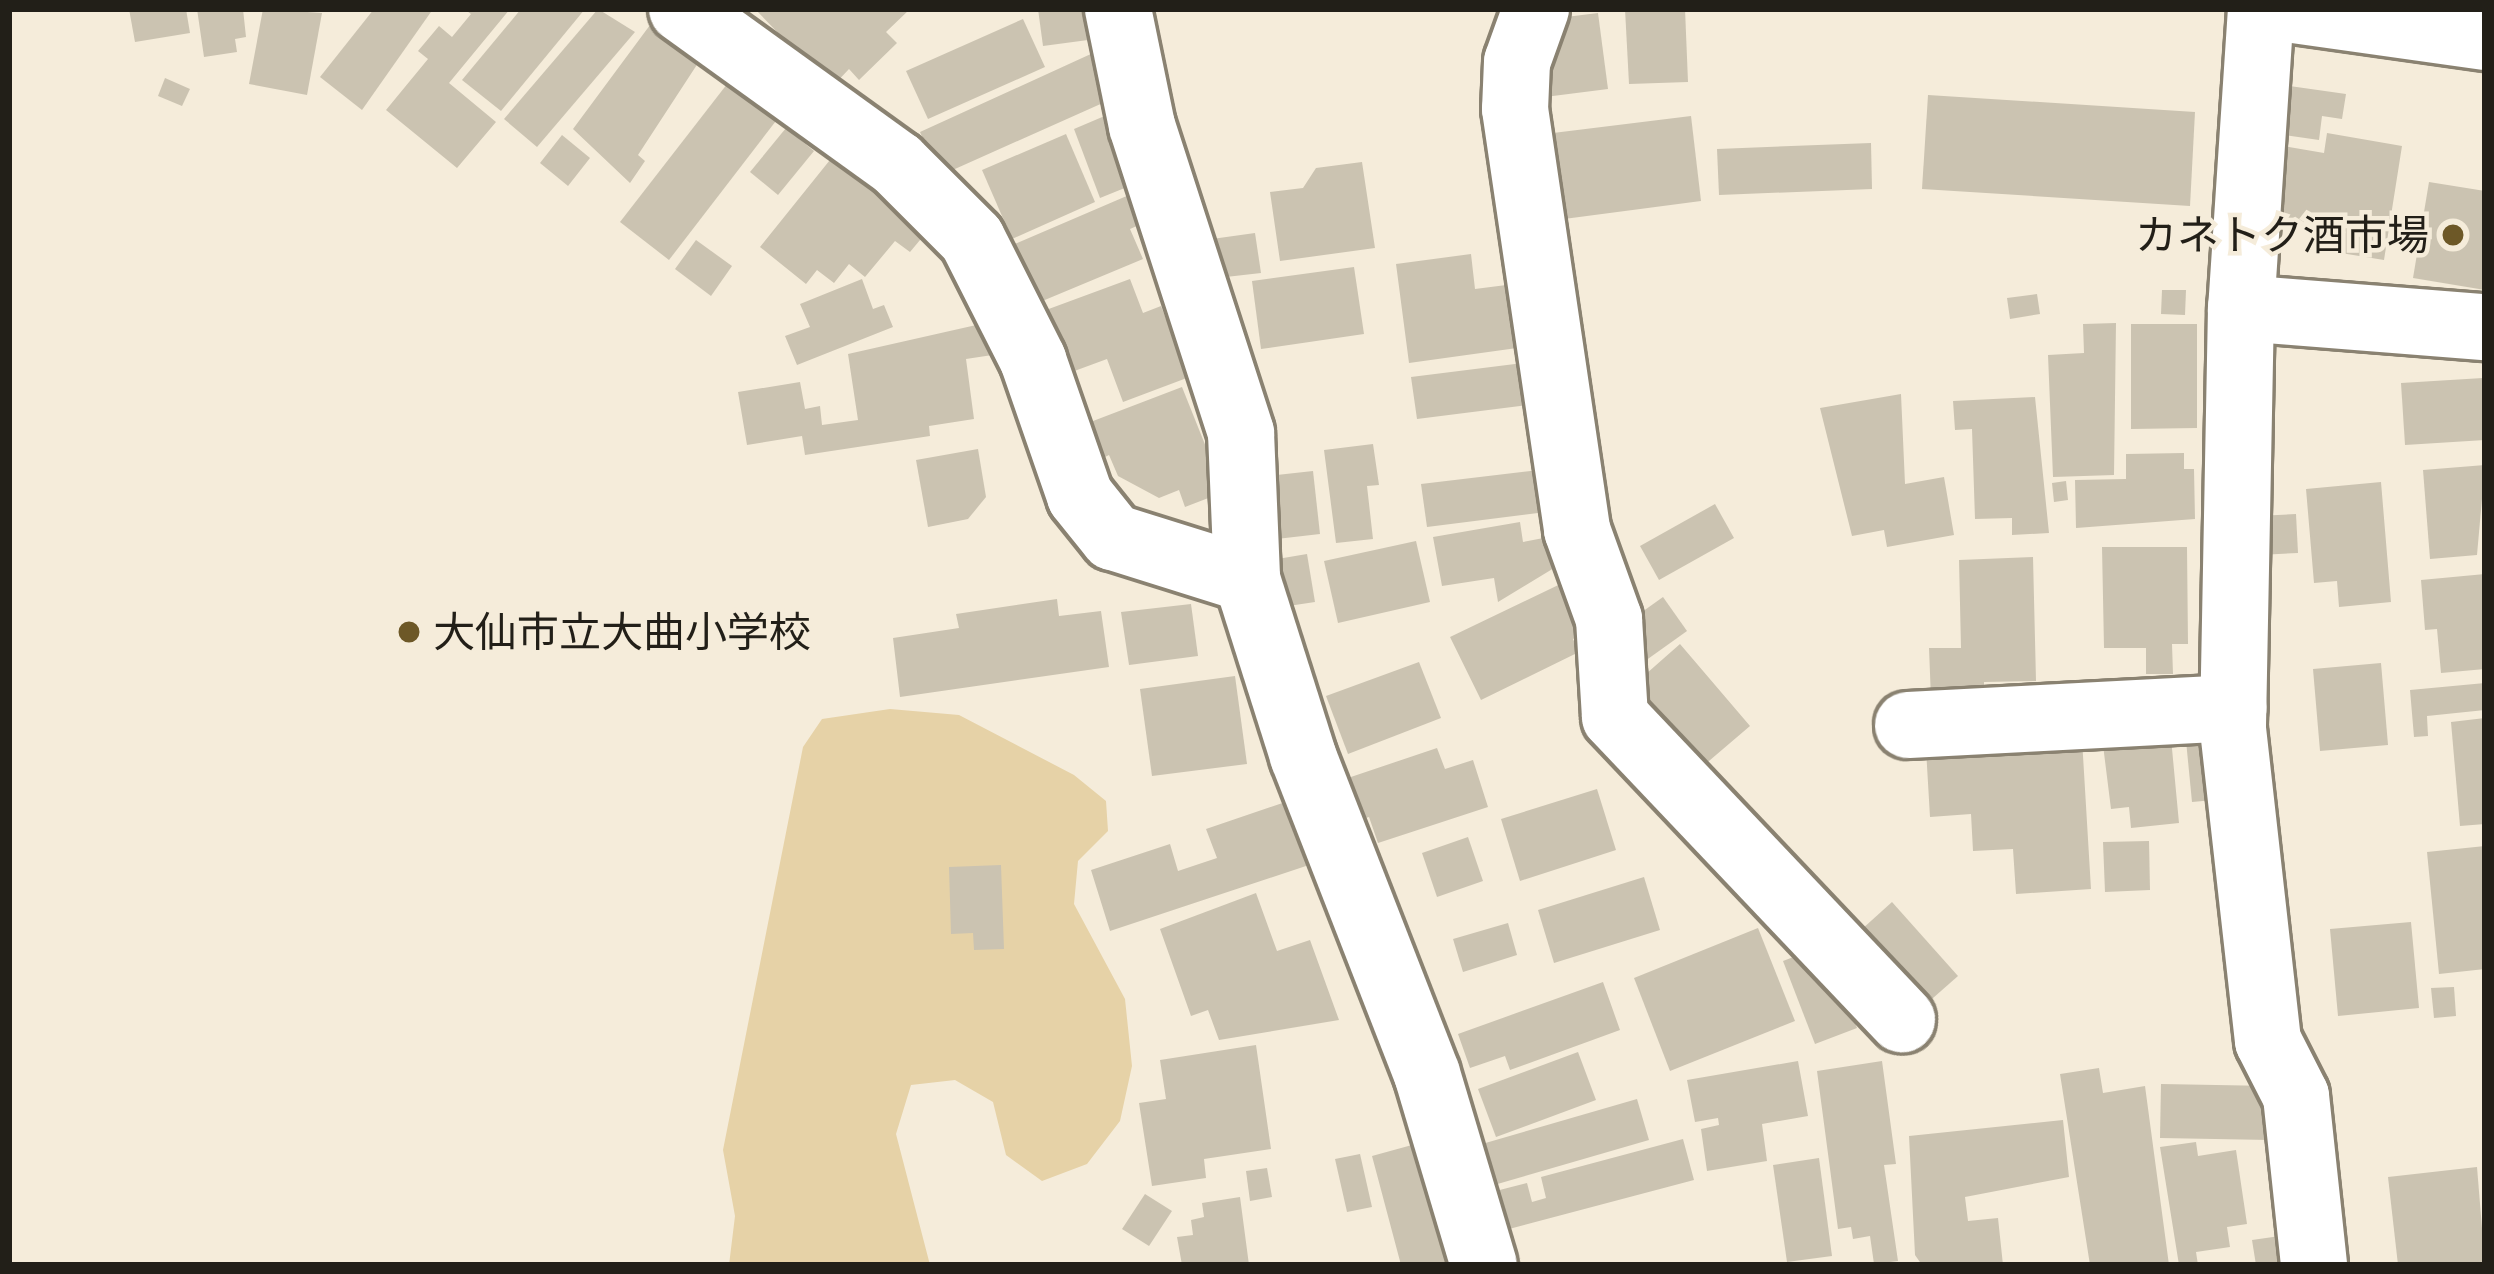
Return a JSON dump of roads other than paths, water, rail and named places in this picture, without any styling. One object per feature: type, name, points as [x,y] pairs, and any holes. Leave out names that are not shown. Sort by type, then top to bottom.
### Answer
[{"type":"street","points":[[682,9],[897,164],[972,239],[1033,360],[1080,496],[1114,537],[1247,578]]},
{"type":"street","points":[[1118,9],[1142,126],[1241,433],[1247,578],[1303,755],[1427,1074],[1484,1265]]},
{"type":"street","points":[[1536,9],[1517,62],[1515,109],[1577,530],[1609,619],[1616,717],[1902,1019]]},
{"type":"street","points":[[2260,9],[2241,308],[2234,708],[2268,1041],[2296,1096],[2314,1265]]},
{"type":"street","points":[[2286,9],[2485,37]]},
{"type":"street","points":[[2241,308],[2485,327]]},
{"type":"street","points":[[1908,725],[2234,708]]},
{"type":"place","name":"カネトク酒市場","points":[[2453,235]]},
{"type":"place","name":"大仙市立大曲小学校","points":[[409,632]]}]
